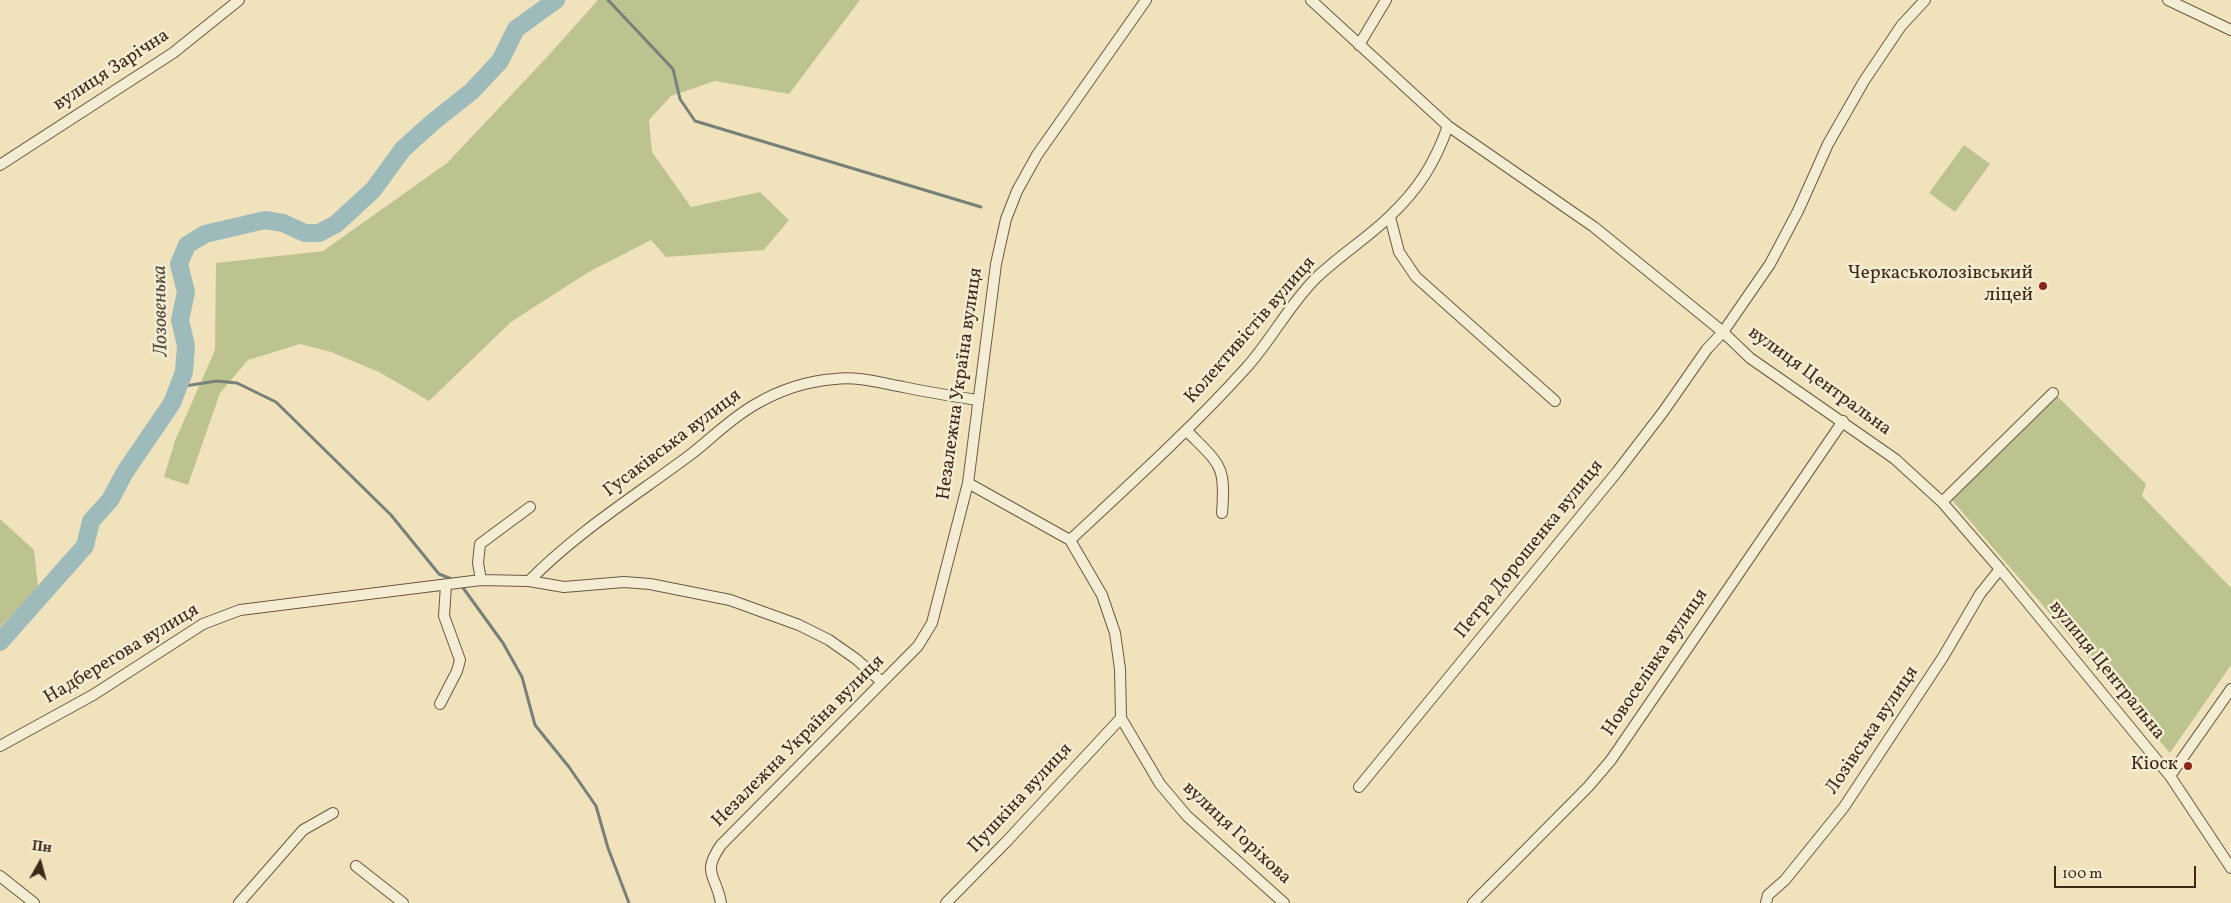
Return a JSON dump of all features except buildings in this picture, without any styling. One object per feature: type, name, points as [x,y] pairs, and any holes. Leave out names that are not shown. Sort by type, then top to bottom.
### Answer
[{"type":"street","name":"вулиця Зарічна","points":[[0,165],[173,53],[239,0]]},
{"type":"street","name":"Незалежна Україна вулиця","points":[[721,903],[710,868],[712,859],[721,845],[918,646],[932,623],[968,483],[977,400],[996,264],[1011,204],[1037,154],[1146,0]]},
{"type":"street","name":"вулиця Центральна","points":[[1311,0],[1448,126],[1594,227],[1723,332],[1750,358],[1843,421],[1895,460],[1942,502],[2000,569],[2170,776],[2231,868]]},
{"type":"street","points":[[1359,44],[1386,0]]},
{"type":"street","name":"Петра Дорошенка вулиця","points":[[1359,787],[1617,472],[1663,412],[1707,349],[1723,332],[1770,264],[1798,212],[1828,144],[1864,81],[1901,26],[1925,0]]},
{"type":"street","points":[[2168,0],[2231,30]]},
{"type":"street","name":"Колективістів вулиця","points":[[1070,540],[1186,431],[1248,366],[1291,305],[1317,277],[1390,217],[1419,184],[1438,154],[1448,126]]},
{"type":"street","points":[[1390,217],[1399,252],[1416,277],[1555,401]]},
{"type":"street","name":"Гусаківська вулиця","points":[[529,581],[568,545],[691,454],[741,413],[757,403],[789,389],[815,381],[838,378],[868,381],[977,400]]},
{"type":"street","points":[[1942,502],[2053,393]]},
{"type":"street","name":"Новоселівка вулиця","points":[[1473,903],[1588,787],[1611,760],[1843,421]]},
{"type":"street","name":"Колективістів вулиця","points":[[1186,431],[1217,461],[1224,485],[1222,513]]},
{"type":"street","name":"вулиця Горіхова","points":[[968,483],[1070,540],[1079,552],[1102,595],[1115,633],[1120,669],[1122,718],[1160,784],[1187,816],[1284,903]]},
{"type":"street","points":[[481,580],[478,563],[480,544],[530,507]]},
{"type":"street","name":"Лозівська вулиця","points":[[1766,903],[1768,895],[1785,880],[1844,807],[1943,657],[1980,594],[2000,569]]},
{"type":"street","name":"Надберегова вулиця","points":[[0,746],[93,694],[203,624],[231,614],[272,605],[481,580],[529,581],[564,587],[624,582],[650,584],[730,600],[799,625],[829,640],[856,659],[882,682]]},
{"type":"street","points":[[440,704],[457,671],[460,660],[444,616],[446,585]]},
{"type":"street","points":[[2170,776],[2231,689]]},
{"type":"street","name":"Пушкіна вулиця","points":[[946,903],[1007,842],[1122,718]]},
{"type":"street","points":[[239,903],[303,830],[333,812]]},
{"type":"street","points":[[356,866],[403,903]]},
{"type":"street","points":[[0,876],[34,903]]},
{"type":"green space","points":[[598,0],[860,0],[789,94],[715,81],[671,96],[649,120],[652,152],[691,207],[760,192],[789,220],[764,250],[666,257],[651,240],[587,273],[511,322],[429,401],[379,372],[331,352],[300,344],[248,360],[220,393],[188,485],[164,477],[175,441],[215,350],[216,263],[323,251],[447,163]]},
{"type":"green space","points":[[1964,145],[1990,164],[1955,212],[1929,193]]},
{"type":"green space","points":[[2057,396],[2146,484],[2142,496],[2231,588],[2231,665],[2170,753],[1951,499]]},
{"type":"green space","points":[[0,519],[34,550],[38,587],[0,628]]},
{"type":"waterway","name":"Лозовенька","points":[[0,642],[85,546],[91,521],[110,500],[125,472],[172,403],[184,372],[186,346],[180,320],[186,292],[179,264],[187,245],[205,234],[265,220],[283,223],[305,233],[319,233],[336,224],[373,190],[403,149],[472,91],[500,61],[516,29],[556,0]]},
{"type":"waterway","points":[[608,0],[673,69],[680,99],[695,121],[981,207]]},
{"type":"waterway","points":[[178,387],[217,381],[237,383],[276,402],[391,515],[439,574],[454,580]]},
{"type":"waterway","points":[[461,585],[503,643],[522,677],[535,725],[569,767],[596,806],[608,848],[629,903]]},
{"type":"place","name":"Черкаськолозівський ліцей","points":[[2043,286]]},
{"type":"place","name":"Кіоск","points":[[2188,766]]}]
